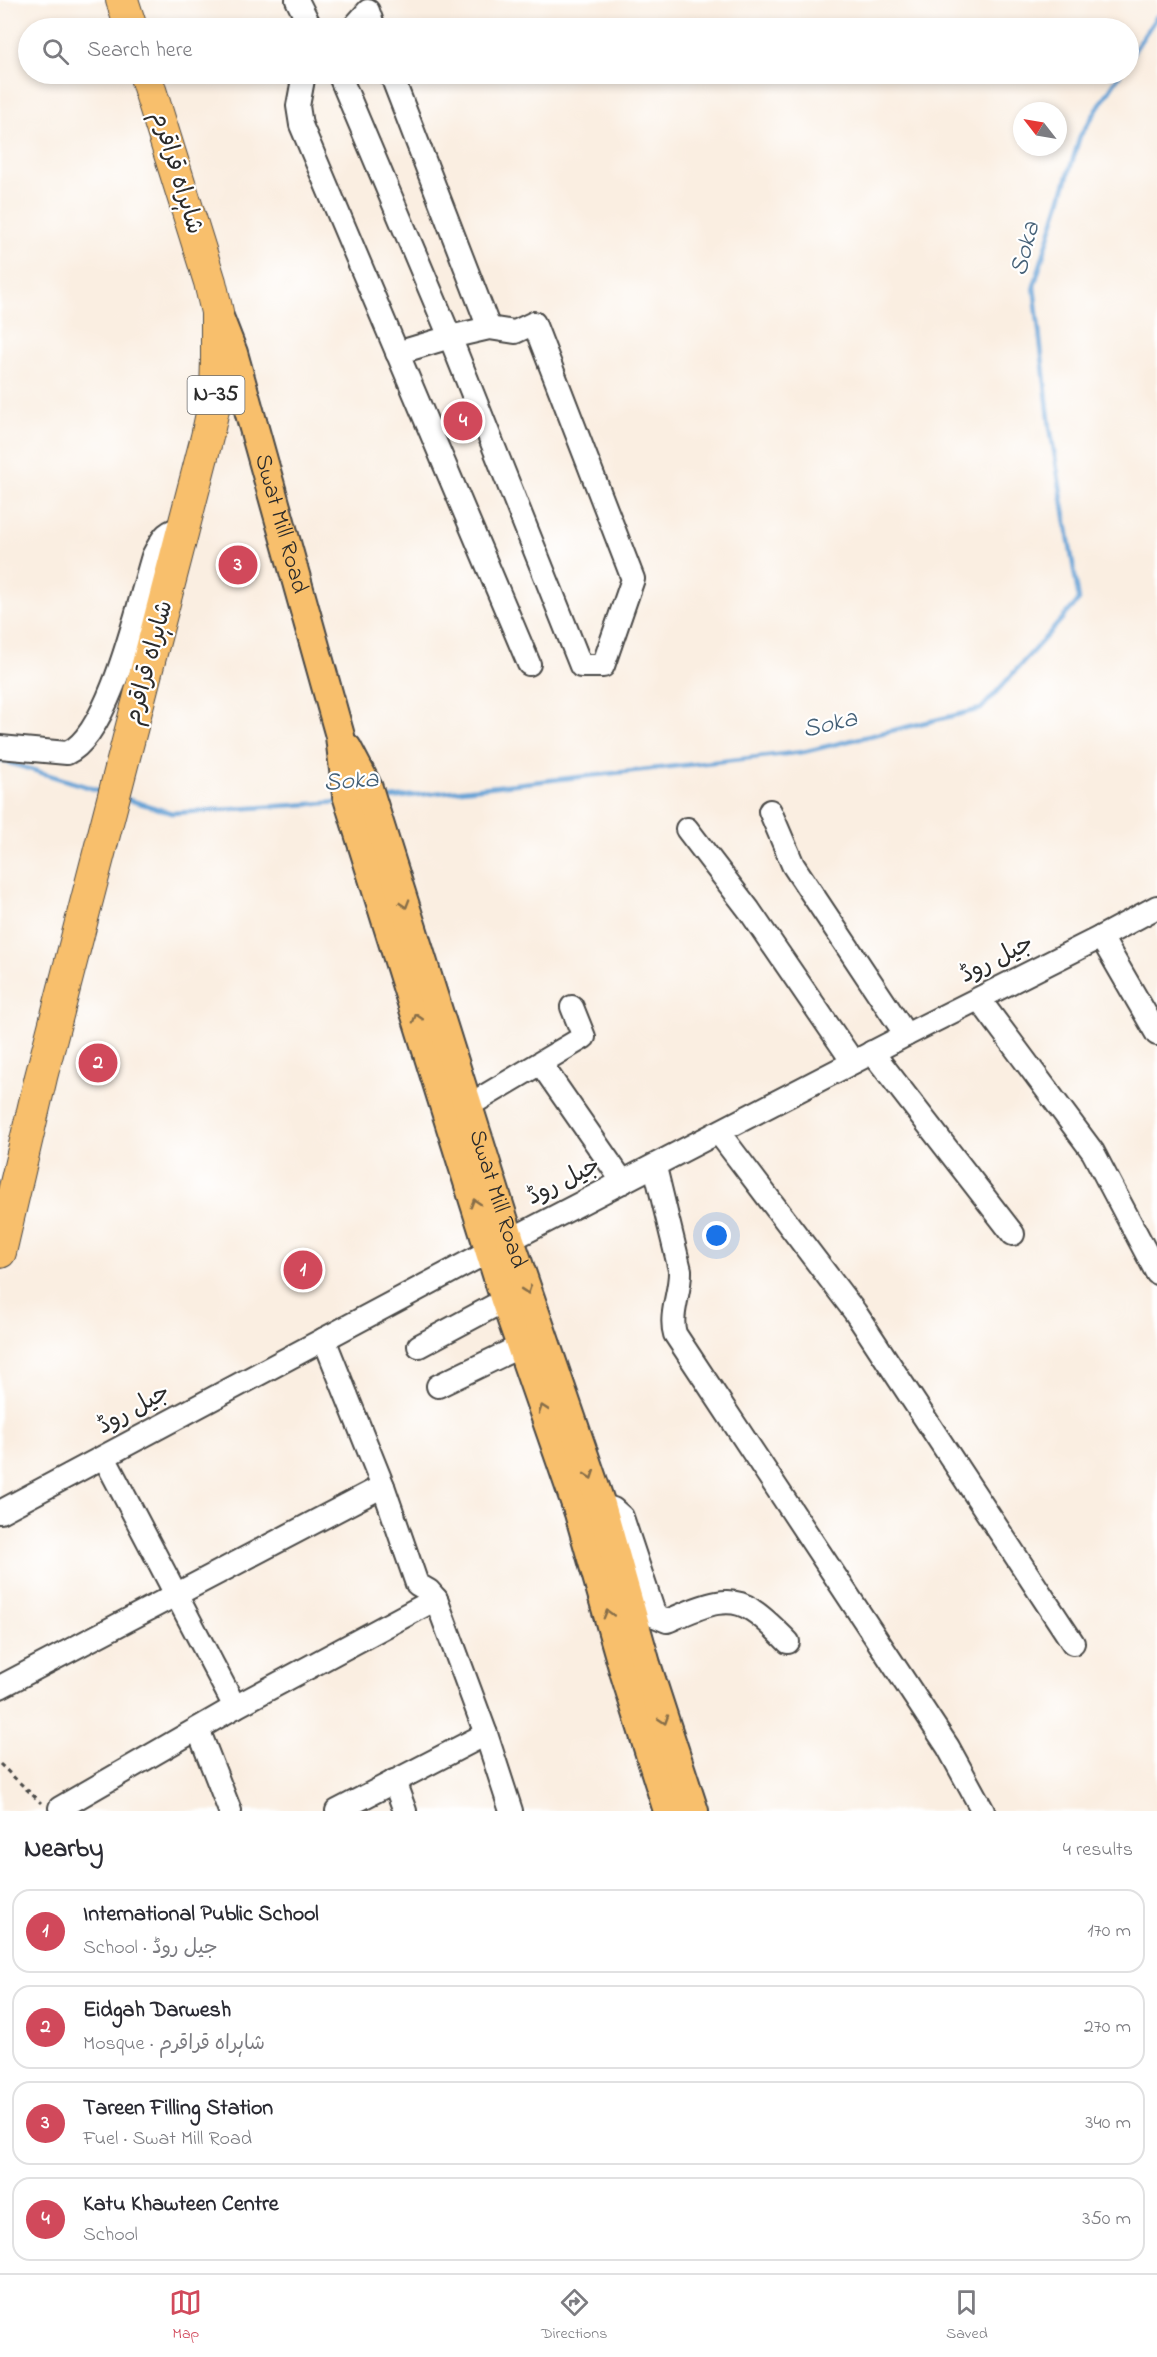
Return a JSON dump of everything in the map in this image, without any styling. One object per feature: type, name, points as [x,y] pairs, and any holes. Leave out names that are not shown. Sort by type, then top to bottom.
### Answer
[{"type":"highway","points":[[122,0],[128,18]]},
{"type":"highway","name":"شاہراہ قراقرم","points":[[0,1252],[41,1077],[136,717],[216,395],[217,312],[148,84]]},
{"type":"main road","name":"Swat Mill Road","points":[[217,312],[233,353],[340,736],[368,788],[377,853],[500,1245],[601,1504],[635,1667]]},
{"type":"main road","name":"Swat Mill Road","points":[[377,853],[468,1106],[500,1245],[505,1300],[635,1667]]},
{"type":"main road","points":[[635,1667],[668,1811]]},
{"type":"main road","points":[[635,1667],[694,1811]]},
{"type":"street","points":[[297,0],[307,18]]},
{"type":"street","points":[[362,18],[368,11],[370,18]]},
{"type":"street","points":[[302,84],[298,106],[301,125],[529,664]]},
{"type":"street","points":[[343,84],[450,337],[581,666],[603,666],[633,579],[534,323],[515,332],[489,328],[450,337],[397,353]]},
{"type":"street","points":[[395,84],[489,328]]},
{"type":"street","points":[[0,747],[67,753],[77,749],[90,732],[112,692],[153,556],[171,530],[185,526]]},
{"type":"street","points":[[770,811],[793,865],[906,1035]]},
{"type":"street","points":[[687,829],[863,1057],[1013,1234]]},
{"type":"street","name":"جیل روڈ","points":[[1,1511],[500,1245],[1157,907]]},
{"type":"street","points":[[1101,937],[1157,1034]]},
{"type":"street","points":[[979,999],[1093,1152],[1157,1273]]},
{"type":"street","points":[[468,1106],[584,1037],[572,1007]]},
{"type":"street","points":[[541,1064],[623,1182]]},
{"type":"street","points":[[719,1133],[855,1312],[1073,1643]]},
{"type":"street","points":[[655,1167],[680,1270],[673,1322],[675,1334],[948,1747],[983,1811]]},
{"type":"street","points":[[418,1346],[505,1300]]},
{"type":"street","points":[[324,1339],[383,1486],[417,1584],[429,1591],[435,1599],[486,1734],[511,1811]]},
{"type":"street","points":[[438,1386],[520,1346]]},
{"type":"street","points":[[104,1457],[236,1707]]},
{"type":"street","points":[[0,1688],[383,1486]]},
{"type":"street","points":[[601,1504],[613,1509],[622,1517],[655,1616],[667,1621],[711,1604],[733,1602],[753,1610],[788,1642]]},
{"type":"street","points":[[60,1808],[236,1707],[435,1599]]},
{"type":"street","points":[[198,1729],[230,1811]]},
{"type":"street","points":[[337,1811],[486,1734]]},
{"type":"street","points":[[394,1781],[405,1811]]},
{"type":"path","points":[[0,1764],[43,1805],[60,1808]]},
{"type":"waterway","name":"Soka","points":[[1139,43],[1157,16]]},
{"type":"waterway","name":"Soka","points":[[382,799],[803,752],[981,709],[1079,600],[1050,427],[1034,286],[1080,136],[1114,84]]},
{"type":"waterway","name":"Soka","points":[[0,760],[104,792]]},
{"type":"waterway","name":"Soka","points":[[123,798],[172,813],[341,802]]},
{"type":"place","name":"Katu Khawteen Centre","points":[[463,421]]},
{"type":"place","name":"Tareen Filling Station","points":[[238,565]]},
{"type":"place","name":"Eidgah Darwesh","points":[[98,1063]]},
{"type":"place","name":"International Public School","points":[[303,1270]]}]
